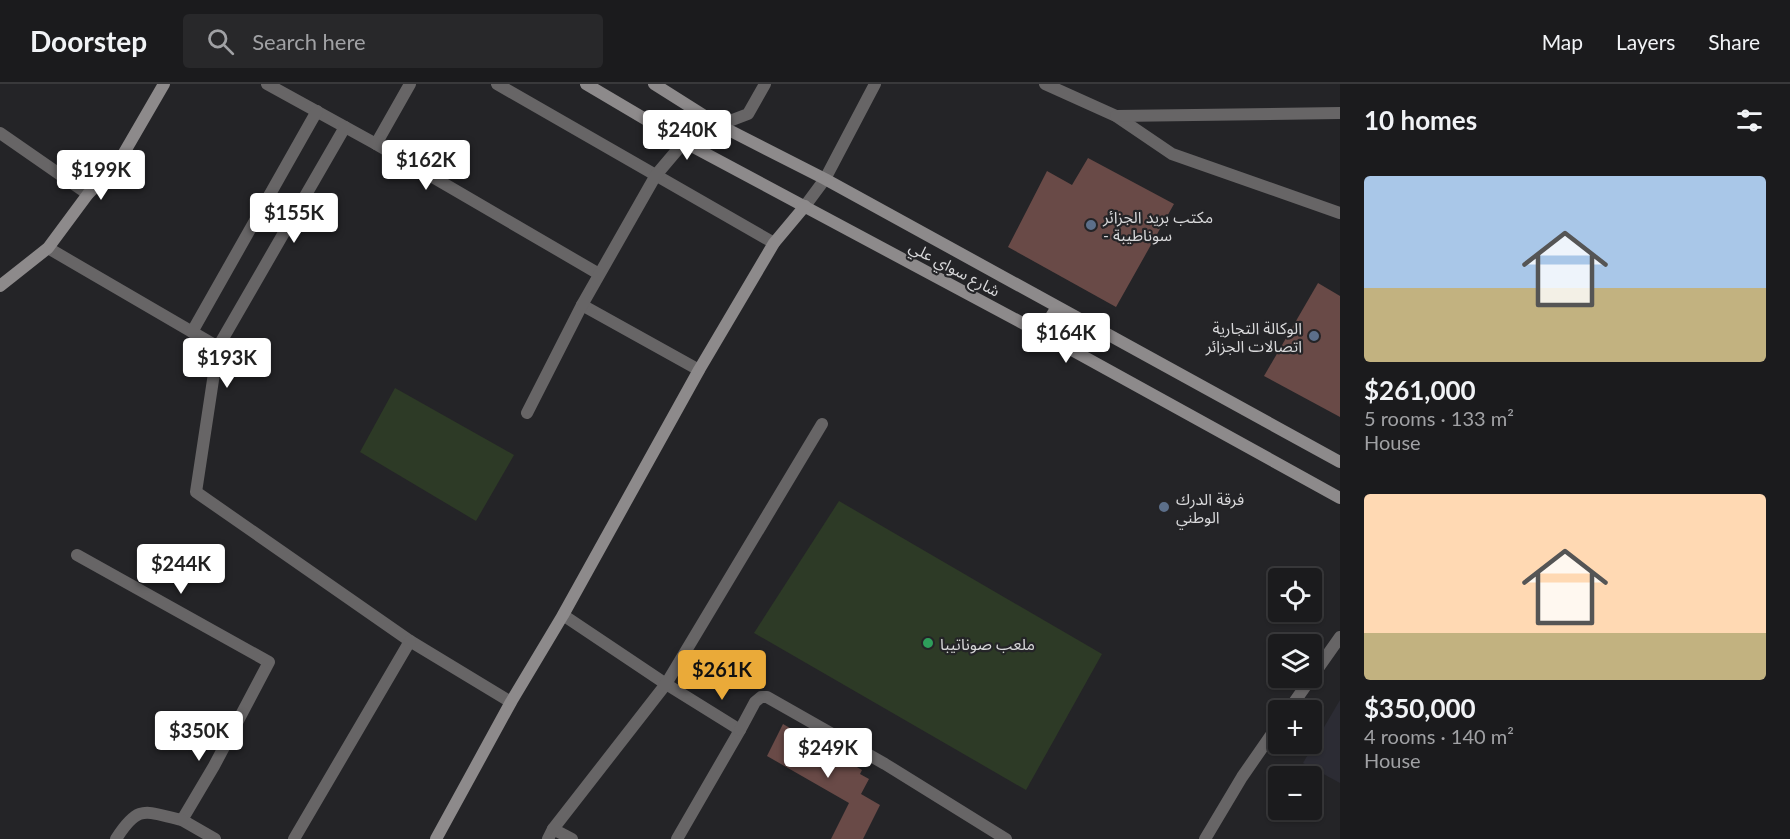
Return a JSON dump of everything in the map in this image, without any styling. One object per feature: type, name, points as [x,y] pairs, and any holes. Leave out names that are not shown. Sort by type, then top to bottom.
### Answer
[{"type":"main road","points":[[0,286],[48,248],[88,194],[117,165],[164,84]]},
{"type":"main road","name":"شارع سواي علي","points":[[586,84],[684,142],[1041,333],[1340,498]]},
{"type":"main road","name":"شارع سواي علي","points":[[654,84],[720,125],[825,179],[1340,462]]},
{"type":"main road","points":[[436,839],[699,370],[774,243],[805,206]]},
{"type":"main road","points":[[1041,333],[1057,307]]},
{"type":"street","points":[[267,84],[376,144],[599,274]]},
{"type":"street","points":[[376,144],[410,84]]},
{"type":"street","points":[[497,84],[774,243]]},
{"type":"street","points":[[527,413],[582,304],[656,175],[684,142],[748,114],[765,84]]},
{"type":"street","points":[[805,206],[825,179],[875,84]]},
{"type":"street","points":[[1045,84],[1116,116],[1172,154],[1340,213]]},
{"type":"street","points":[[192,332],[316,111]]},
{"type":"street","points":[[1116,116],[1340,113]]},
{"type":"street","points":[[345,127],[218,347],[196,492],[410,641],[511,702]]},
{"type":"street","points":[[0,133],[88,194]]},
{"type":"street","points":[[48,248],[218,347]]},
{"type":"street","points":[[582,304],[699,370]]},
{"type":"street","points":[[572,839],[551,834],[666,684],[822,424]]},
{"type":"street","points":[[77,555],[269,662],[214,766],[182,820]]},
{"type":"street","points":[[563,615],[740,730]]},
{"type":"street","points":[[1296,700],[1340,637]]},
{"type":"street","points":[[294,839],[410,641]]},
{"type":"street","points":[[677,839],[755,702],[761,697],[767,697],[885,765],[1006,839]]},
{"type":"street","points":[[1205,839],[1242,777],[1268,739]]},
{"type":"street","points":[[116,839],[127,822],[136,814],[148,813],[182,820],[215,839]]},
{"type":"shaded area","points":[[1340,700],[1340,783],[1322,773],[1322,766],[1309,766],[1303,763],[1308,754],[1322,754],[1322,731]]},
{"type":"green space","points":[[395,388],[514,455],[476,521],[360,452]]},
{"type":"green space","name":"ملعب صوناتيبا","points":[[839,501],[1102,654],[1026,790],[754,633]]},
{"type":"building","name":"مكتب بريد الجزائر - سوناطيبة","points":[[1088,158],[1174,204],[1116,307],[1008,247],[1047,171],[1072,185]]},
{"type":"building","name":"الوكالة التجارية اتصالات الجزائر","points":[[1318,283],[1340,296],[1340,417],[1264,376]]},
{"type":"building","points":[[783,724],[862,770],[860,774],[869,779],[861,794],[880,805],[863,839],[831,839],[849,803],[767,756]]},
{"type":"place","name":"مكتب بريد الجزائر - سوناطيبة","points":[[1091,225]]},
{"type":"place","name":"الوكالة التجارية اتصالات الجزائر","points":[[1314,336]]},
{"type":"place","name":"فرقة الدرك الوطني","points":[[1164,507]]},
{"type":"place","name":"ملعب صوناتيبا","points":[[928,643]]}]
